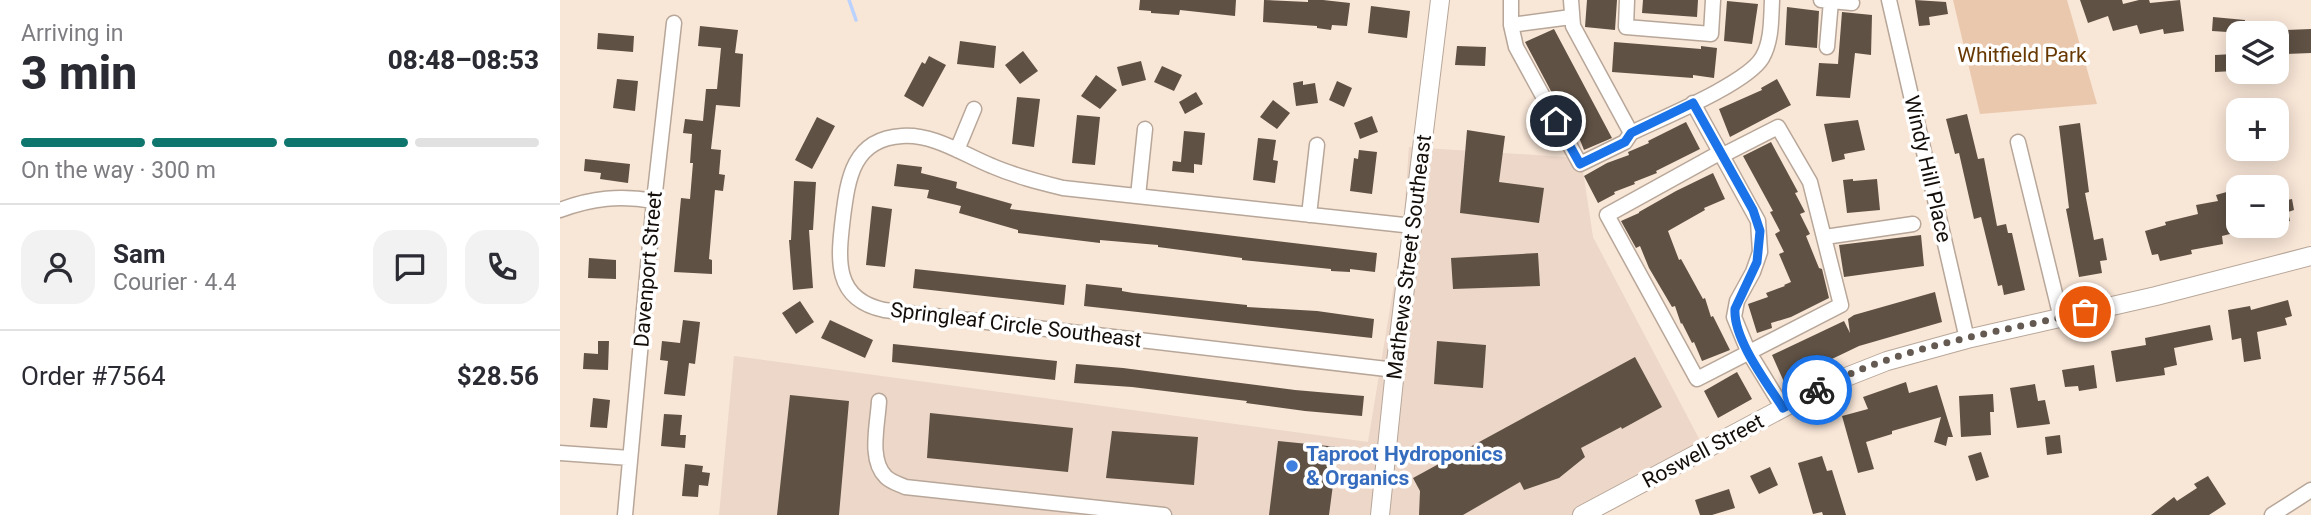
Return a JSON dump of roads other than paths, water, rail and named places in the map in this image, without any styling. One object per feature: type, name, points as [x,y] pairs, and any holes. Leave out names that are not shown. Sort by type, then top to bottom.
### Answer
[{"type":"street","name":"Mathews Street Southeast","points":[[1380,515],[1440,0]]},
{"type":"street","points":[[1511,0],[1511,26],[1516,47],[1580,164],[1625,142],[1631,133],[1738,80],[1761,60],[1769,39],[1772,0]]},
{"type":"street","points":[[1571,0],[1573,26],[1631,133]]},
{"type":"street","points":[[1628,0],[1626,27],[1711,34],[1713,0]]},
{"type":"street","points":[[1821,0],[1852,3]]},
{"type":"street","name":"Windy Hill Place","points":[[1889,0],[1966,339]]},
{"type":"street","points":[[1827,47],[1831,1]]},
{"type":"street","points":[[1511,26],[1571,18]]},
{"type":"street","name":"Davenport Street","points":[[625,515],[654,201],[674,23]]},
{"type":"street","points":[[1693,103],[1753,210],[1760,231],[1757,262],[1735,309],[1736,325],[1748,351],[1783,408]]},
{"type":"street","points":[[957,150],[974,109]]},
{"type":"street","points":[[1778,127],[1811,183],[1840,305],[1697,379],[1607,215],[1722,153],[1778,127]]},
{"type":"street","points":[[1138,196],[1145,129]]},
{"type":"street","name":"Springleaf Circle Southeast","points":[[1395,370],[870,307],[846,286],[838,255],[848,181],[853,165],[864,150],[899,136],[918,136],[935,141],[1028,180],[1063,188],[1413,226]]},
{"type":"street","points":[[2018,142],[2062,318]]},
{"type":"street","points":[[1309,215],[1317,145]]},
{"type":"street","points":[[560,210],[593,199],[612,197],[654,201]]},
{"type":"street","points":[[1825,237],[1913,224]]},
{"type":"street","name":"Roswell Street","points":[[1582,515],[1826,385],[1861,371],[1912,353],[1966,339],[2311,256]]},
{"type":"street","points":[[879,401],[876,451],[878,467],[891,481],[905,487],[1164,515]]},
{"type":"street","points":[[560,453],[630,458]]},
{"type":"street","points":[[2272,515],[2311,490]]},
{"type":"waterway","points":[[849,0],[856,20]]},
{"type":"place","name":"Taproot Hydroponics & Organics","points":[[1292,466]]},
{"type":"park label","name":"Whitfield Park","points":[[2022,55]]}]
